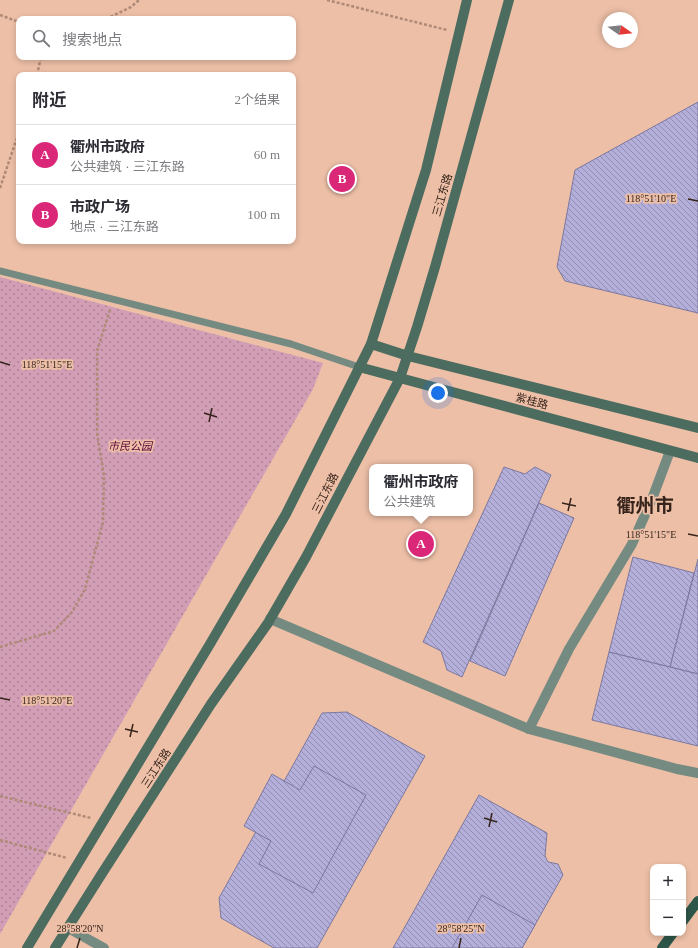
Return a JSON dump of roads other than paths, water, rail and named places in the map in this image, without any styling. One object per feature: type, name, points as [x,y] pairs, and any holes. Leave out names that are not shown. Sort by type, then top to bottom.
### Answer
[{"type":"main road","name":"三江东路","points":[[27,948],[210,644],[286,514],[371,344],[426,170],[467,0]]},
{"type":"main road","name":"三江东路","points":[[55,948],[211,704],[270,620],[306,557],[400,378],[435,267],[509,0]]},
{"type":"main road","name":"紫桂路","points":[[371,344],[408,356],[698,428]]},
{"type":"main road","name":"紫桂路","points":[[359,367],[698,458]]},
{"type":"main road","points":[[686,917],[698,902]]},
{"type":"main road","points":[[662,948],[672,936]]},
{"type":"street","points":[[529,729],[569,649],[632,544],[652,499],[670,451]]},
{"type":"street","points":[[270,620],[529,729],[676,769],[698,773]]},
{"type":"street","points":[[68,928],[104,948]]},
{"type":"lane","points":[[0,271],[291,344],[359,367]]},
{"type":"place","name":"市政广场","points":[[342,179]]},
{"type":"place","name":"衢州市政府","points":[[421,544]]},
{"type":"district","name":"衢州市","points":[[645,505]]},
{"type":"park label","name":"市民公园","points":[[130,446]]}]
